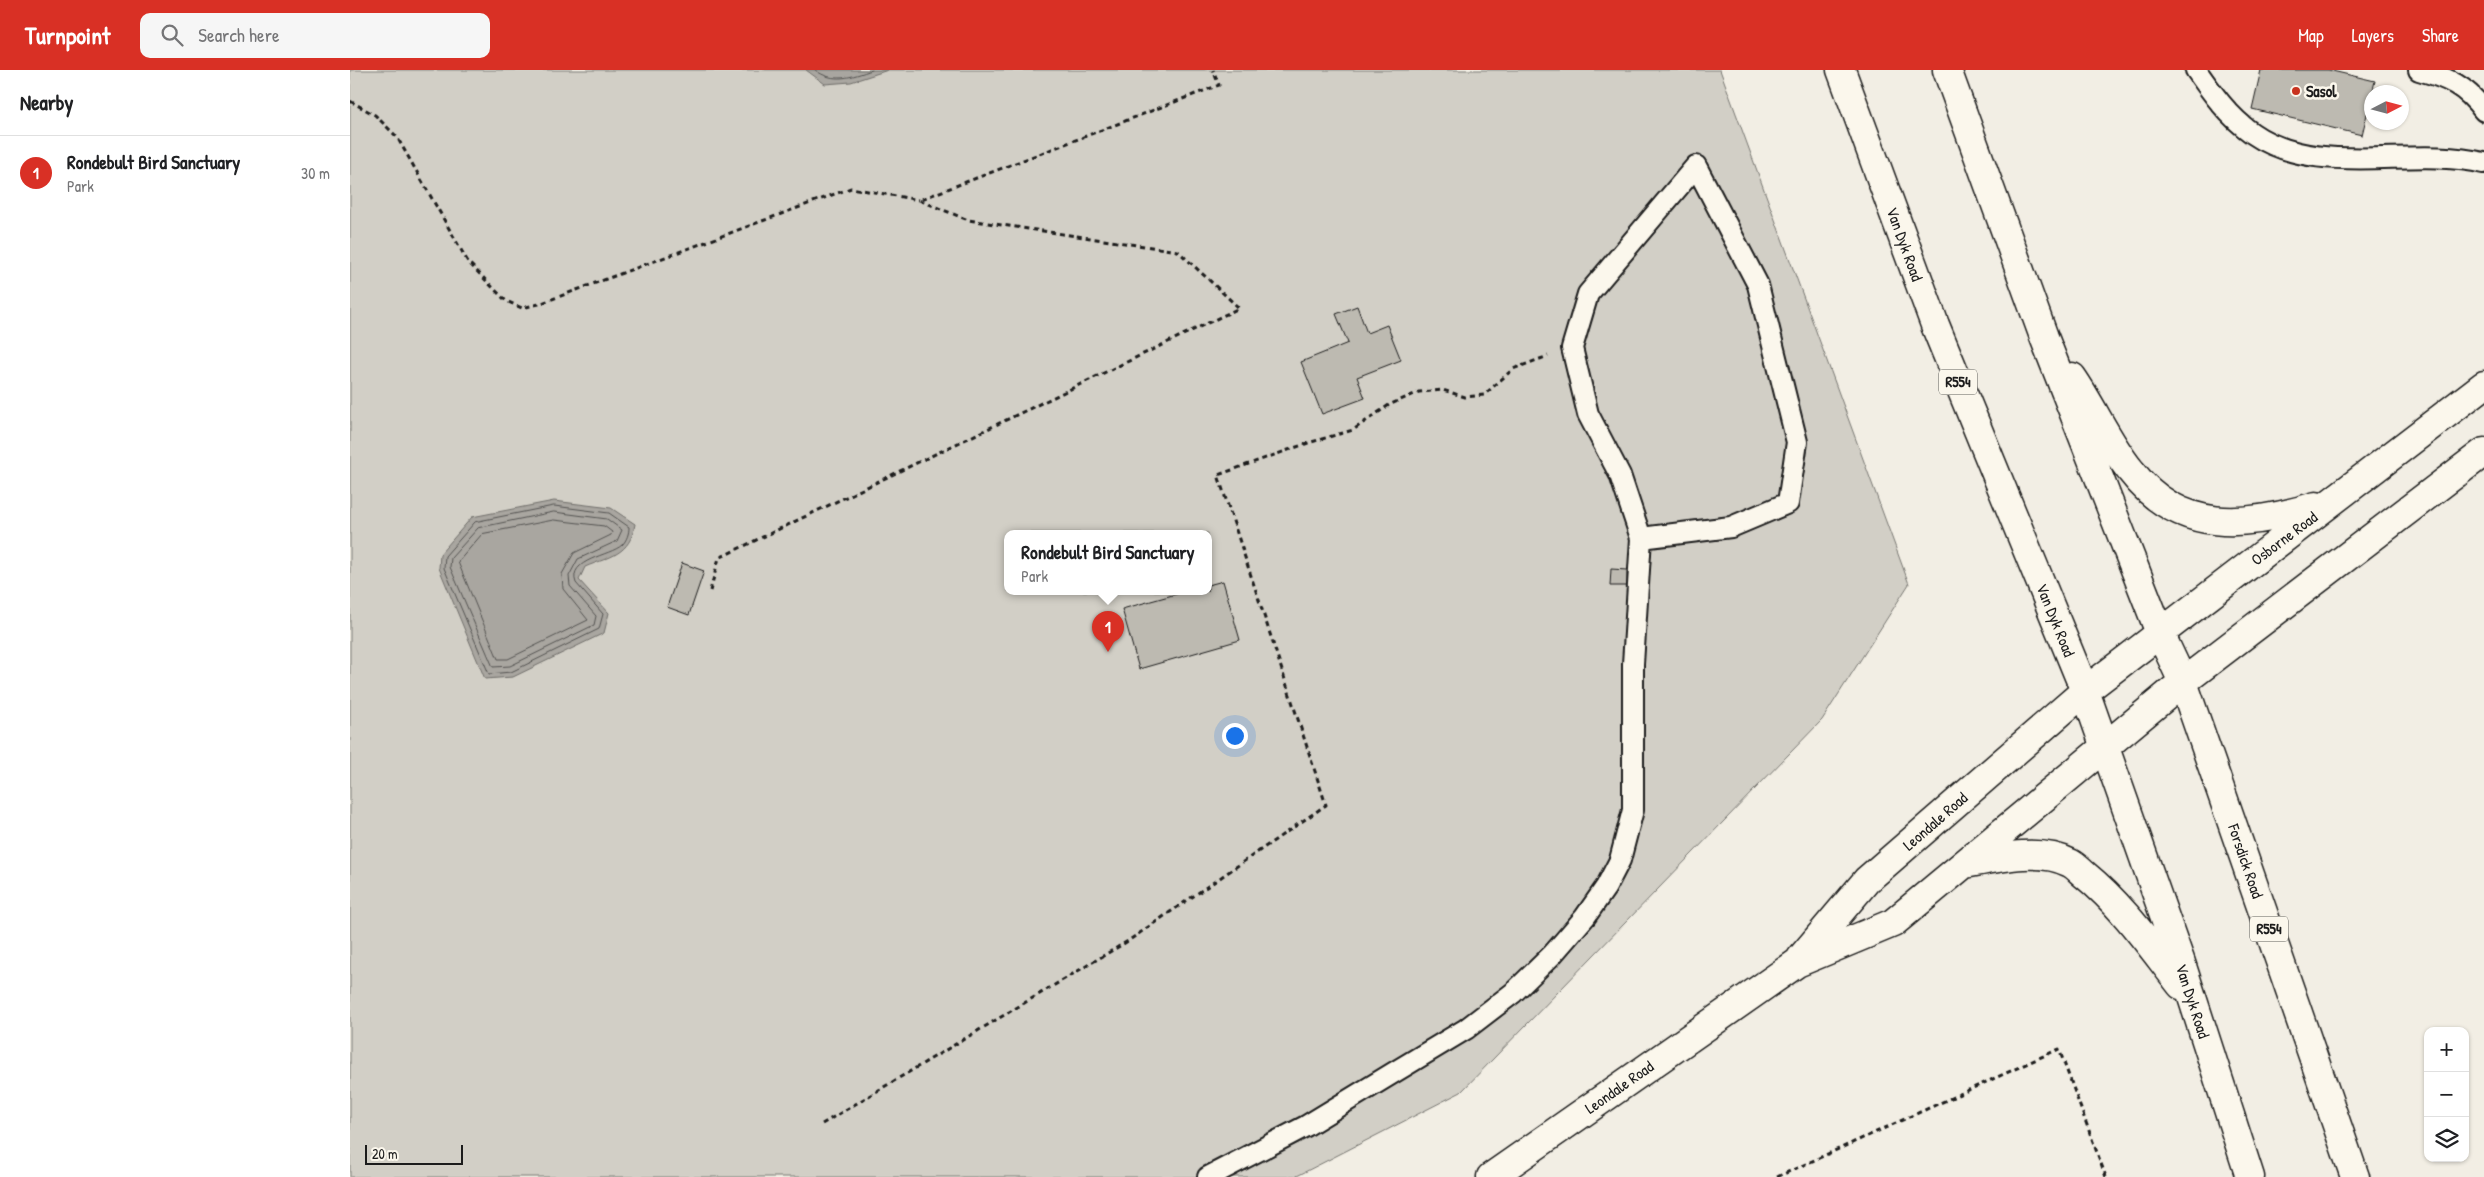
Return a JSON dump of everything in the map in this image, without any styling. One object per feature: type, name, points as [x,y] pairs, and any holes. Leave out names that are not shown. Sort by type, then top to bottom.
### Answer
[{"type":"main road","name":"Van Dyk Road","points":[[1841,70],[1935,326],[2085,690],[2192,1000],[2250,1177]]},
{"type":"main road","name":"R554","points":[[1948,70],[2044,337],[2160,633]]},
{"type":"main road","points":[[2044,337],[2084,395],[2129,470],[2146,489],[2173,508],[2203,519],[2251,522],[2283,516],[2332,502]]},
{"type":"main road","name":"Osborne Road","points":[[2085,690],[2484,385]]},
{"type":"main road","points":[[2105,745],[2183,682],[2484,452]]},
{"type":"main road","name":"Forsdick Road","points":[[2160,633],[2183,682],[2355,1177]]},
{"type":"main road","name":"Leondale Road","points":[[1797,963],[1868,880],[2085,690]]},
{"type":"main road","name":"Leondale Road","points":[[1490,1177],[1797,963],[1893,923],[2105,745]]},
{"type":"main road","points":[[1962,865],[2020,855],[2042,856],[2070,863],[2095,883],[2121,910],[2192,1000]]},
{"type":"lane","points":[[2196,70],[2227,112],[2252,133],[2280,148],[2307,155],[2367,159],[2446,156],[2484,163]]},
{"type":"lane","points":[[2419,70],[2446,78],[2473,96],[2484,111]]},
{"type":"lane","points":[[1208,1177],[1306,1126],[1466,1028],[1513,993],[1552,955],[1585,918],[1606,887],[1620,860],[1633,810],[1633,664],[1641,538],[1620,475],[1588,414],[1572,348],[1588,294],[1696,166],[1758,285],[1797,442],[1788,504],[1731,527],[1641,538]]},
{"type":"lane","points":[[2458,404],[2484,371]]},
{"type":"path","points":[[919,200],[1219,85],[1213,70]]},
{"type":"path","points":[[350,101],[375,115],[397,137],[468,262],[506,301],[522,308],[540,304],[851,188],[919,200],[968,220],[1178,251],[1239,308],[719,558],[710,591]]},
{"type":"path","points":[[822,1124],[1128,941],[1326,805],[1218,475],[1308,443],[1353,430],[1388,405],[1419,392],[1443,390],[1465,398],[1484,395],[1513,369],[1572,348]]},
{"type":"path","points":[[1777,1177],[2059,1049],[2106,1177]]},
{"type":"shaded area","points":[[350,70],[1720,70],[1909,584],[1822,720],[1461,1092],[1295,1177],[350,1177]]},
{"type":"water","points":[[806,70],[888,70],[851,82],[825,84]]},
{"type":"water","points":[[554,501],[611,508],[635,524],[629,542],[624,548],[611,557],[585,567],[579,580],[609,613],[604,633],[513,677],[485,679],[439,568],[440,554],[472,517]]},
{"type":"building","points":[[2261,70],[2328,70],[2375,81],[2374,85],[2364,85],[2364,127],[2362,135],[2252,109]]},
{"type":"building","points":[[1357,306],[1367,333],[1387,325],[1401,360],[1357,377],[1365,398],[1322,414],[1301,362],[1348,343],[1336,314]]},
{"type":"building","points":[[682,563],[704,571],[689,615],[667,607]]},
{"type":"building","points":[[1611,569],[1627,570],[1627,586],[1610,586]]},
{"type":"building","points":[[1223,581],[1240,640],[1139,669],[1122,609],[1173,595],[1212,595],[1212,584]]},
{"type":"place","name":"Sasol","points":[[2296,91]]},
{"type":"place","name":"Rondebult Bird Sanctuary","points":[[1108,652]]}]
